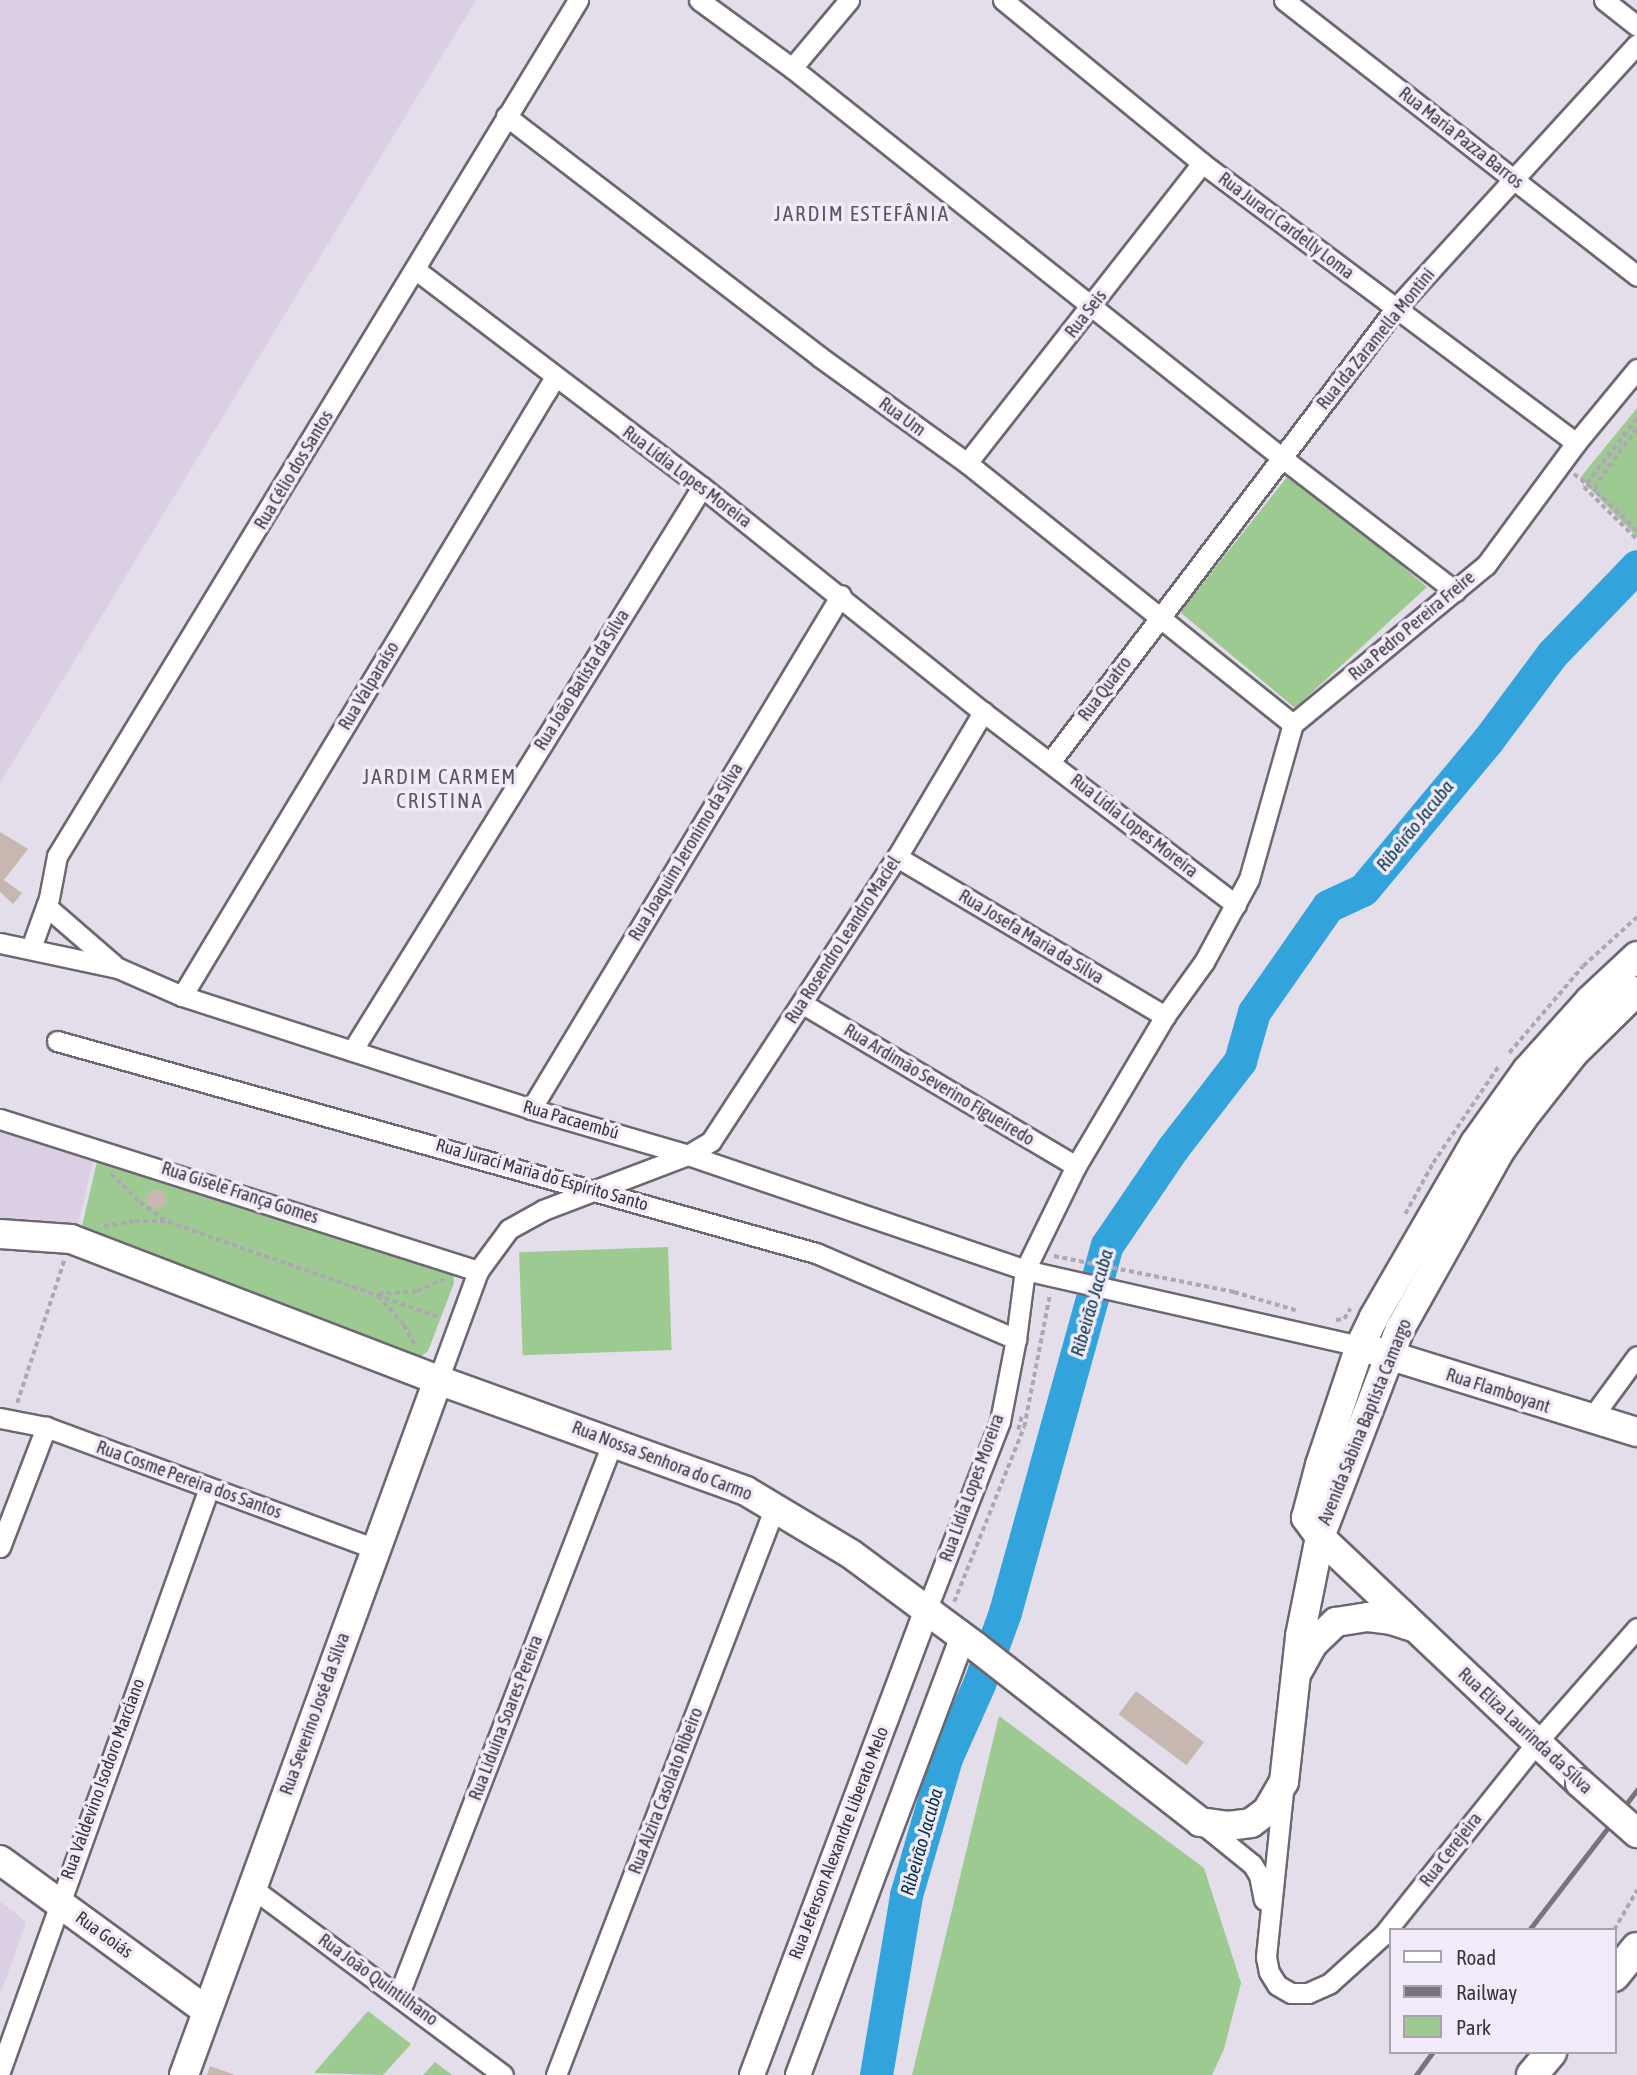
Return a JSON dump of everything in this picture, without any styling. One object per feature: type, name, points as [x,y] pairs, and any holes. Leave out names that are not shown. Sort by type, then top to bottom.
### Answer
[{"type":"main road","name":"Avenida Sabina Baptista Camargo","points":[[1637,956],[1558,1035],[1500,1107],[1374,1317],[1360,1346],[1307,1506],[1309,1524],[1320,1537],[1390,1356],[1423,1283],[1514,1129],[1574,1053],[1637,991]]},
{"type":"main road","name":"Rua Nossa Senhora do Carmo","points":[[0,1234],[84,1234],[438,1380],[746,1491],[937,1606],[969,1642],[1200,1822]]},
{"type":"main road","name":"Rua Flamboyant","points":[[1360,1346],[1590,1420],[1637,1432]]},
{"type":"main road","name":"Rua Severino José da Silva","points":[[184,2075],[438,1380]]},
{"type":"main road","points":[[423,1417],[446,1401],[475,1393]]},
{"type":"main road","name":"Rua Eliza Laurinda da Silva","points":[[1320,1537],[1536,1743],[1637,1833]]},
{"type":"main road","points":[[1200,1822],[1228,1826],[1251,1823],[1267,1811],[1284,1782],[1300,1636],[1320,1537]]},
{"type":"main road","name":"Rua Eliza Laurinda da Silva","points":[[1296,1674],[1313,1644],[1336,1622],[1368,1617],[1391,1620],[1415,1628]]},
{"type":"main road","name":"Rua Goiás","points":[[0,1860],[207,2011]]},
{"type":"main road","points":[[1616,1974],[1637,1948]]},
{"type":"main road","points":[[1532,2075],[1549,2054]]},
{"type":"street","name":"Rua Célio dos Santos","points":[[31,948],[46,906],[57,856],[578,0]]},
{"type":"street","points":[[699,0],[792,68],[1281,457],[1455,591]]},
{"type":"street","points":[[792,68],[849,0]]},
{"type":"street","name":"Rua Juraci Cardelly Loma","points":[[1003,0],[1202,163],[1576,443]]},
{"type":"street","name":"Rua Maria Pazza Barros","points":[[1284,0],[1637,276]]},
{"type":"street","points":[[1604,0],[1637,26]]},
{"type":"street","name":"Rua Ida Zaramella Montini","points":[[1159,616],[1396,308],[1637,44]]},
{"type":"street","name":"Rua Um","points":[[506,116],[820,357],[967,463],[1293,724]]},
{"type":"street","name":"Rua Seis","points":[[967,463],[1202,163]]},
{"type":"street","name":"Rua Lídia Lopes Moreira","points":[[416,270],[702,487],[841,595],[983,712],[1051,761],[1236,905],[1204,962],[1165,1016],[1076,1166],[1025,1270],[1016,1339],[1000,1421],[937,1606]]},
{"type":"street","name":"Rua Pedro Pereira Freire","points":[[1293,724],[1486,565],[1576,443],[1637,369]]},
{"type":"street","name":"Rua Valparaíso","points":[[182,996],[555,377]]},
{"type":"street","name":"Rua João Batista da Silva","points":[[352,1051],[702,487]]},
{"type":"street","name":"Rua Joaquim Jeronimo da Silva","points":[[531,1109],[841,595]]},
{"type":"street","name":"Rua Quatro","points":[[1051,761],[1159,616]]},
{"type":"street","name":"Rua Rosendro Leandro Maciel","points":[[688,1155],[711,1141],[803,1004],[897,857],[983,712]]},
{"type":"street","points":[[1236,905],[1249,879],[1293,724]]},
{"type":"street","name":"Rua Josefa Maria da Silva","points":[[897,857],[1165,1016]]},
{"type":"street","name":"Rua Pacaembú","points":[[46,906],[118,968]]},
{"type":"street","name":"Rua Pacaembú","points":[[0,943],[118,968],[182,996],[531,1109],[688,1155],[1025,1270],[1360,1346]]},
{"type":"street","name":"Rua Ardimão Severino Figueiredo","points":[[803,1004],[1076,1166]]},
{"type":"street","name":"Rua Juraci Maria do Espírito Santo","points":[[58,1041],[816,1253],[1016,1339]]},
{"type":"street","name":"Rua Gisele França Gomes","points":[[0,1119],[478,1271]]},
{"type":"street","name":"Rua Severino José da Silva","points":[[438,1380],[478,1271],[509,1229],[543,1210],[688,1155]]},
{"type":"street","points":[[1590,1420],[1637,1356]]},
{"type":"street","name":"Rua Cosme Pereira dos Santos","points":[[6,1418],[46,1427],[376,1549]]},
{"type":"street","points":[[0,1547],[46,1427]]},
{"type":"street","name":"Rua Liduína Soares Pereira","points":[[399,1994],[613,1441]]},
{"type":"street","name":"Rua Valdevino Isodoro Marciano","points":[[0,2071],[209,1488]]},
{"type":"street","name":"Rua Alzira Casolato Ribeiro","points":[[556,2075],[775,1507]]},
{"type":"street","name":"Rua Jeferson Alexandre Liberato Melo","points":[[752,2075],[937,1606]]},
{"type":"street","name":"Rua Cerejeira","points":[[1389,1928],[1536,1743],[1637,1628]]},
{"type":"street","points":[[798,2075],[969,1642]]},
{"type":"street","name":"Rua Cerejeira","points":[[1266,1936],[1284,1782]]},
{"type":"street","name":"Rua Cerejeira","points":[[1200,1822],[1235,1848],[1259,1875],[1269,1972],[1277,1985],[1291,1993],[1308,1993],[1330,1983],[1388,1929]]},
{"type":"street","name":"Rua João Quintilhano","points":[[251,1887],[399,1994],[503,2075]]},
{"type":"path","points":[[1637,419],[1584,487],[1637,539]]},
{"type":"path","points":[[1597,492],[1598,479],[1637,429]]},
{"type":"path","points":[[1561,464],[1597,492],[1637,530]]},
{"type":"path","points":[[1507,1055],[1583,966],[1637,917]]},
{"type":"path","points":[[1443,1161],[1474,1106],[1515,1053],[1556,1009]]},
{"type":"path","points":[[1400,1223],[1440,1152],[1499,1066]]},
{"type":"path","points":[[107,1167],[134,1197],[168,1222],[439,1317]]},
{"type":"path","points":[[1411,1216],[1436,1172]]},
{"type":"path","points":[[6,1418],[84,1234],[135,1221],[168,1222]]},
{"type":"path","points":[[1057,1278],[1054,1255],[1234,1292],[1307,1314]]},
{"type":"path","points":[[937,1606],[1021,1425],[1057,1278],[1058,1262],[1100,1272]]},
{"type":"path","points":[[376,1294],[416,1291],[449,1276]]},
{"type":"path","points":[[376,1294],[404,1325],[417,1351]]},
{"type":"path","points":[[1331,1321],[1344,1319],[1356,1300]]},
{"type":"path","points":[[1615,1928],[1637,1891]]},
{"type":"shaded area","points":[[0,0],[476,0],[0,783]]},
{"type":"shaded area","points":[[0,1128],[94,1157],[76,1233],[0,1227]]},
{"type":"shaded area","points":[[0,1901],[26,1922],[0,1995]]},
{"type":"green space","points":[[1637,408],[1637,537],[1580,478]]},
{"type":"green space","points":[[1291,472],[1427,587],[1295,708],[1180,612]]},
{"type":"green space","points":[[98,1157],[453,1272],[454,1283],[428,1351],[419,1358],[80,1235]]},
{"type":"green space","points":[[668,1247],[672,1350],[523,1355],[519,1252]]},
{"type":"green space","points":[[999,1716],[1204,1868],[1241,1983],[1224,2049],[1212,2075],[912,2075]]},
{"type":"green space","points":[[368,2011],[411,2044],[383,2075],[314,2073]]},
{"type":"green space","points":[[435,2062],[452,2075],[423,2075]]},
{"type":"building","points":[[0,832],[28,849],[4,880],[22,893],[13,904],[0,892]]},
{"type":"building","points":[[156,1189],[163,1192],[166,1199],[163,1206],[156,1209],[149,1206],[146,1199],[149,1192]]},
{"type":"building","points":[[1136,1691],[1204,1742],[1186,1765],[1119,1714]]},
{"type":"building","points":[[210,2066],[235,2075],[207,2075]]},
{"type":"waterway","name":"Ribeirão Jacuba","points":[[876,2075],[906,1895],[946,1758],[979,1684],[1005,1612],[1107,1245],[1173,1148],[1240,1061],[1254,1012],[1328,906],[1363,890],[1488,740],[1552,654],[1637,566]]},
{"type":"railway","points":[[1531,1928],[1637,1790]]},
{"type":"railway","points":[[1416,2075],[1432,2054]]},
{"type":"district","name":"JARDIM ESTEFÂNIA","points":[[862,213]]},
{"type":"district","name":"JARDIM CARMEM CRISTINA","points":[[440,788]]}]
